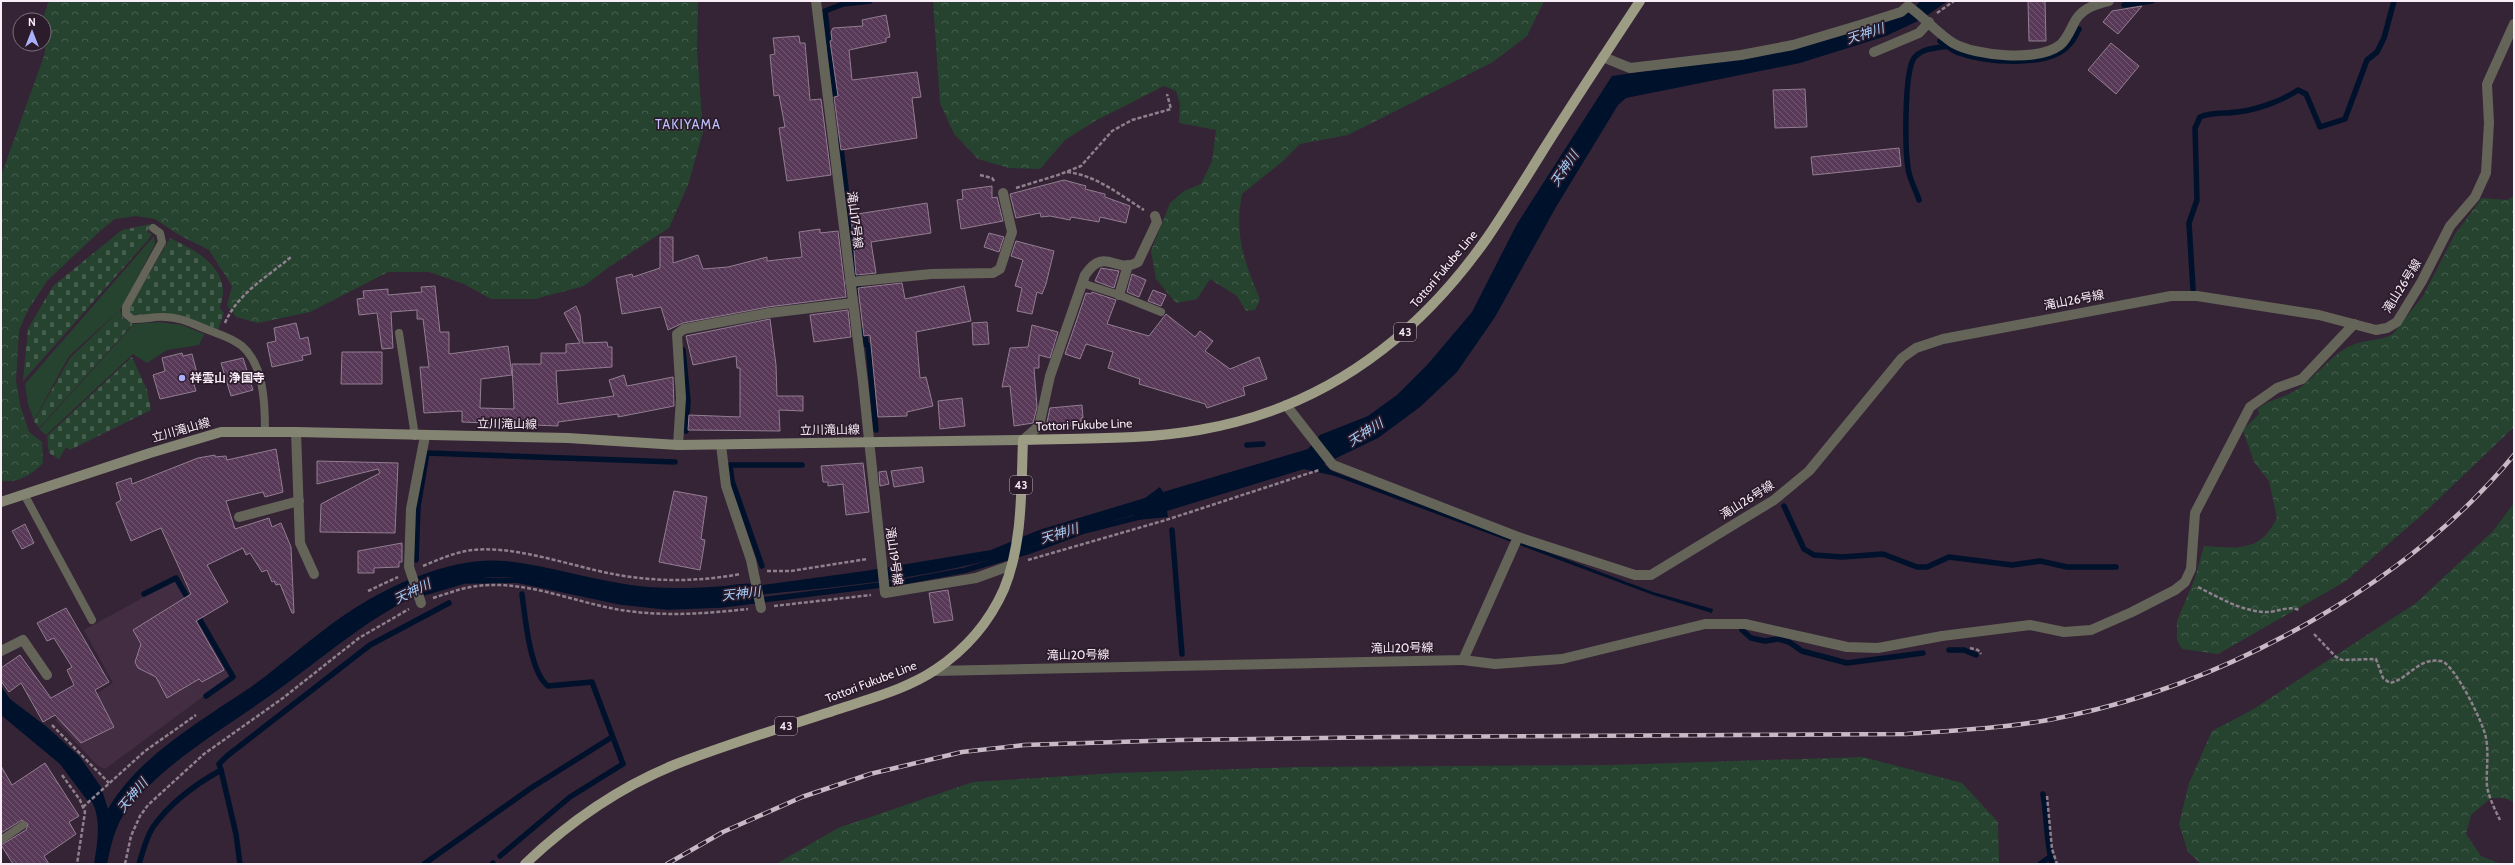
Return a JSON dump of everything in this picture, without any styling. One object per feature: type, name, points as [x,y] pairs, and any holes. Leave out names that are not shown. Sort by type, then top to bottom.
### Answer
[{"type":"main road","name":"Tottori Fukube Line","points":[[525,864],[583,816],[646,778],[704,754],[878,695],[933,672],[963,649],[988,618],[1004,589],[1012,562],[1018,529],[1023,440],[1172,434],[1226,425],[1286,405],[1334,382],[1382,352],[1424,314],[1487,238],[1640,1]]},
{"type":"street","name":"滝山17号線","points":[[816,1],[853,303],[868,443]]},
{"type":"street","points":[[1603,57],[1630,68],[1741,55],[1793,45],[1860,25],[1910,7],[1953,43],[1964,48],[1994,55],[2025,54],[2052,50],[2060,46],[2086,7],[2109,1]]},
{"type":"street","points":[[1874,52],[1919,33],[1927,20]]},
{"type":"street","name":"滝山26号線","points":[[1518,537],[1635,575],[1651,575],[1774,500],[1809,471],[1902,358],[1916,348],[1943,339],[2170,296],[2197,296],[2226,300],[2319,315],[2376,330],[2387,328],[2397,322],[2422,281],[2450,226],[2475,197],[2486,173],[2489,124],[2487,84],[2514,24]]},
{"type":"street","points":[[850,282],[931,274],[993,273],[1000,269],[1012,232],[1003,193]]},
{"type":"street","points":[[1023,440],[1039,426],[1050,376],[1082,283],[1093,264],[1102,260],[1128,265],[1138,262],[1158,222],[1155,216]]},
{"type":"street","points":[[1119,295],[1128,265]]},
{"type":"street","points":[[678,445],[681,398],[677,334],[684,329],[769,313],[853,303]]},
{"type":"street","points":[[2185,582],[2190,569],[2195,513],[2250,407],[2277,388],[2302,378],[2354,324]]},
{"type":"street","points":[[1286,405],[1332,464],[1518,537],[1463,660]]},
{"type":"street","name":"立川滝山線","points":[[1,502],[150,452],[222,432],[265,431],[420,436],[568,438],[678,445],[1023,440]]},
{"type":"street","points":[[296,432],[300,543],[314,574]]},
{"type":"street","points":[[420,436],[410,509],[411,574],[420,600]]},
{"type":"street","name":"滝山19号線","points":[[868,443],[885,593],[976,578],[1012,562]]},
{"type":"street","points":[[721,445],[726,486],[753,572],[761,608]]},
{"type":"street","points":[[239,517],[299,501]]},
{"type":"street","name":"滝山20号線","points":[[933,672],[1463,660],[1495,664],[1562,659],[1705,624],[1745,624],[1847,647],[1871,648],[2030,625],[2064,632],[2091,630],[2156,599],[2185,582]]},
{"type":"street","points":[[1,651],[23,640],[47,674]]},
{"type":"lane","points":[[153,228],[160,233],[162,242],[126,307],[126,314],[132,319],[165,316],[183,320],[219,334],[242,346],[252,359],[265,403],[265,431]]},
{"type":"lane","points":[[1082,283],[1119,295],[1161,312]]},
{"type":"lane","points":[[399,333],[420,436]]},
{"type":"lane","points":[[24,494],[92,620]]},
{"type":"lane","points":[[1,840],[23,825]]},
{"type":"path","points":[[1927,20],[1954,1]]},
{"type":"path","points":[[1003,193],[1066,172],[1085,162],[1112,131],[1132,120],[1171,109],[1167,94]]},
{"type":"path","points":[[1066,172],[1082,173],[1092,177],[1155,216]]},
{"type":"path","points":[[219,334],[233,307],[248,291],[291,257]]},
{"type":"path","points":[[1012,562],[1166,520],[1332,464]]},
{"type":"path","points":[[368,591],[468,551],[517,552],[613,574],[648,579],[690,580],[753,572],[791,571],[880,557]]},
{"type":"path","points":[[2185,582],[2218,599],[2246,609],[2277,612],[2290,608],[2300,611]]},
{"type":"path","points":[[125,864],[131,836],[140,816],[148,805],[204,754],[283,698],[359,638],[420,600],[472,586],[501,585],[525,587],[616,609],[663,614],[707,613],[761,608],[885,593]]},
{"type":"path","points":[[2314,634],[2336,657],[2342,660],[2376,659],[2383,678],[2390,683],[2404,677],[2423,663],[2441,661],[2452,668],[2483,724],[2487,738],[2487,788],[2500,820]]},
{"type":"path","points":[[83,807],[145,751],[196,715]]},
{"type":"path","points":[[52,725],[109,783]]},
{"type":"path","points":[[62,774],[85,812],[81,850],[77,864]]},
{"type":"path","points":[[2047,796],[2052,849],[2056,864]]},
{"type":"shaded area","points":[[175,580],[231,676],[105,769],[98,766],[55,720],[113,683],[84,630]]},
{"type":"green space","points":[[49,1],[698,1],[697,50],[703,132],[688,185],[669,228],[609,267],[584,286],[535,299],[491,299],[464,284],[429,272],[388,272],[310,312],[258,323],[236,317],[227,305],[232,286],[209,250],[179,235],[155,219],[136,216],[115,219],[100,231],[47,281],[28,310],[19,330],[16,381],[20,405],[29,432],[42,442],[43,463],[24,477],[13,481],[1,481],[1,176],[45,52],[52,52],[52,12],[45,12]]},
{"type":"green space","points":[[933,1],[1544,1],[1527,36],[1493,62],[1348,135],[1300,144],[1283,161],[1242,194],[1239,222],[1242,248],[1249,272],[1260,299],[1255,310],[1246,311],[1237,296],[1210,279],[1197,299],[1176,303],[1156,279],[1151,251],[1170,203],[1184,191],[1201,184],[1212,161],[1216,130],[1179,123],[1180,103],[1176,91],[1164,86],[1095,121],[1065,140],[1040,169],[1009,168],[978,159],[954,134],[940,103]]},
{"type":"green space","points":[[2514,196],[2514,427],[2424,513],[2346,581],[2218,654],[2182,649],[2177,640],[2177,621],[2195,578],[2204,546],[2238,547],[2255,543],[2263,537],[2277,518],[2269,481],[2254,462],[2243,430],[2259,414],[2258,409],[2265,404],[2287,395],[2299,388],[2340,352],[2353,344],[2388,337],[2393,334],[2423,296],[2455,234],[2482,198],[2507,200]]},
{"type":"green space","points":[[151,224],[147,232],[152,234],[148,240],[23,381],[28,329],[53,286],[122,230]]},
{"type":"green space","points":[[154,236],[155,244],[121,309],[69,356],[34,420],[28,404],[25,384]]},
{"type":"green space","points":[[170,238],[196,252],[217,271],[223,289],[220,308],[224,313],[218,330],[196,321],[130,314],[129,309]]},
{"type":"green space","points":[[120,310],[123,318],[133,324],[39,428],[34,421],[70,358]]},
{"type":"green space","points":[[160,322],[182,325],[204,334],[199,345],[167,350],[147,363],[133,354],[46,435],[39,429],[134,324]]},
{"type":"green space","points":[[132,357],[147,390],[151,410],[70,450],[66,447],[59,459],[49,453],[47,436]]},
{"type":"green space","points":[[2514,503],[2514,802],[2504,798],[2491,798],[2471,815],[2466,834],[2481,856],[2501,864],[2201,864],[2188,852],[2179,824],[2189,783],[2212,731],[2252,710],[2416,603],[2493,531]]},
{"type":"green space","points":[[1863,757],[1962,783],[1998,822],[1999,864],[776,864],[838,828],[973,782],[1117,773],[1298,767],[1610,765]]},
{"type":"water","name":"天神川","points":[[1921,1],[1948,1],[1920,20],[1886,36],[1800,63],[1626,98],[1618,105],[1556,207],[1495,317],[1457,372],[1420,407],[1378,438],[1324,464],[1332,471],[1653,592],[1713,609],[1712,613],[1653,595],[1335,476],[1304,469],[1167,511],[1168,517],[1137,520],[1134,515],[986,561],[905,578],[766,594],[725,603],[681,606],[638,603],[596,596],[534,581],[509,577],[469,579],[451,582],[425,591],[405,601],[370,623],[266,699],[182,757],[144,791],[127,810],[119,822],[107,864],[94,864],[98,825],[92,802],[87,800],[60,764],[1,715],[1,686],[10,699],[47,727],[80,757],[101,787],[108,809],[121,790],[136,773],[171,742],[262,679],[341,617],[371,598],[407,580],[447,567],[486,561],[505,561],[523,563],[612,582],[648,587],[697,588],[749,583],[763,585],[865,571],[991,550],[1039,530],[1145,498],[1160,487],[1163,492],[1308,449],[1320,435],[1368,416],[1397,395],[1428,364],[1472,312],[1517,224],[1612,76],[1785,51],[1909,12]]},
{"type":"building","points":[[2028,1],[2045,1],[2046,41],[2029,41]]},
{"type":"building","points":[[2142,6],[2118,34],[2103,22],[2112,11]]},
{"type":"building","points":[[886,15],[890,37],[886,38],[886,42],[849,50],[852,80],[917,72],[921,97],[912,98],[917,138],[841,150],[834,97],[838,96],[830,41],[832,40],[831,32],[833,28],[863,26],[862,20]]},
{"type":"building","points":[[799,36],[800,43],[805,43],[810,100],[821,99],[831,175],[787,181],[779,128],[785,127],[779,95],[774,96],[770,55],[775,54],[773,38]]},
{"type":"building","points":[[2111,43],[2139,66],[2116,94],[2088,70]]},
{"type":"building","points":[[1805,89],[1807,127],[1775,128],[1773,90]]},
{"type":"building","points":[[1899,148],[1901,166],[1813,175],[1811,157]]},
{"type":"building","points":[[1064,180],[1086,186],[1085,189],[1105,194],[1105,197],[1130,206],[1126,223],[1100,217],[1099,222],[1071,217],[1070,220],[1050,216],[1041,217],[1040,213],[1016,218],[1010,194]]},
{"type":"building","points":[[992,186],[992,198],[997,197],[1003,221],[961,229],[957,200],[963,199],[962,190]]},
{"type":"building","points":[[927,203],[931,233],[871,242],[876,273],[856,275],[851,215]]},
{"type":"building","points":[[820,229],[820,233],[838,231],[846,297],[768,307],[683,323],[668,330],[661,307],[622,314],[616,278],[632,274],[633,277],[660,268],[660,237],[673,237],[673,263],[698,255],[703,269],[728,267],[767,257],[767,261],[802,257],[799,232]]},
{"type":"building","points":[[989,233],[1004,237],[999,252],[984,247]]},
{"type":"building","points":[[1016,241],[1054,251],[1046,284],[1042,294],[1037,292],[1032,314],[1017,311],[1022,288],[1015,286],[1023,260],[1011,256]]},
{"type":"building","points":[[1101,268],[1119,271],[1114,288],[1095,281]]},
{"type":"building","points":[[1132,274],[1146,280],[1139,297],[1127,292]]},
{"type":"building","points":[[902,283],[905,299],[964,286],[971,321],[916,332],[920,378],[926,377],[933,406],[907,412],[907,416],[878,417],[870,335],[864,336],[858,288]]},
{"type":"building","points":[[435,286],[440,332],[449,332],[449,354],[508,346],[512,375],[481,379],[480,408],[514,409],[512,364],[541,364],[541,353],[566,353],[566,344],[580,343],[564,313],[576,306],[580,315],[583,343],[607,342],[608,347],[612,347],[612,367],[556,371],[558,404],[614,396],[609,380],[624,375],[627,386],[673,377],[674,406],[618,417],[618,414],[558,422],[558,426],[462,422],[462,411],[424,413],[420,367],[429,367],[423,319],[417,319],[417,310],[391,312],[393,348],[382,349],[377,313],[359,315],[357,299],[364,298],[363,291],[388,289],[388,295],[422,292],[421,287]]},
{"type":"building","points":[[1153,290],[1166,295],[1161,306],[1148,301]]},
{"type":"building","points":[[1092,292],[1116,300],[1107,324],[1149,336],[1166,314],[1195,337],[1200,331],[1213,341],[1205,351],[1230,369],[1259,357],[1267,379],[1243,387],[1245,395],[1207,408],[1205,404],[1139,384],[1140,379],[1108,368],[1113,352],[1086,344],[1080,359],[1065,354],[1086,293],[1091,294]]},
{"type":"building","points":[[848,310],[851,337],[814,342],[810,315]]},
{"type":"building","points":[[770,319],[776,365],[777,396],[803,396],[803,411],[779,410],[780,431],[688,430],[689,415],[740,417],[740,368],[737,368],[736,356],[693,365],[686,336]]},
{"type":"building","points":[[987,322],[989,344],[973,345],[972,323]]},
{"type":"building","points":[[296,323],[300,339],[308,337],[311,354],[302,356],[303,360],[272,367],[267,343],[276,341],[274,328]]},
{"type":"building","points":[[1032,325],[1058,332],[1050,358],[1039,355],[1039,368],[1034,368],[1037,407],[1033,423],[1014,426],[1010,386],[1002,387],[1010,348],[1028,347]]},
{"type":"building","points":[[342,352],[382,352],[382,384],[341,384]]},
{"type":"building","points":[[182,353],[183,356],[192,354],[198,377],[192,378],[196,391],[160,399],[153,375],[165,371],[162,358]]},
{"type":"building","points":[[243,358],[253,390],[231,396],[221,363]]},
{"type":"building","points":[[962,398],[965,426],[940,429],[938,401]]},
{"type":"building","points":[[1082,405],[1083,418],[1081,418],[1081,424],[1049,428],[1049,422],[1047,422],[1050,408]]},
{"type":"building","points":[[276,449],[283,492],[265,497],[263,492],[226,501],[235,529],[269,518],[272,527],[281,523],[291,547],[294,613],[292,613],[280,584],[276,585],[274,581],[272,582],[267,570],[262,572],[250,553],[246,555],[243,548],[207,565],[228,602],[196,621],[224,670],[202,682],[199,679],[167,698],[156,677],[138,668],[135,662],[141,644],[133,630],[191,594],[161,528],[131,541],[116,503],[121,500],[116,483],[131,478],[132,484],[198,458],[215,455],[215,457],[226,456],[227,460]]},
{"type":"building","points":[[317,461],[398,463],[395,533],[320,532],[321,504],[380,473],[378,469],[317,484]]},
{"type":"building","points":[[863,463],[869,512],[846,515],[843,484],[828,486],[828,482],[823,482],[821,466]]},
{"type":"building","points":[[922,467],[924,482],[894,487],[891,471]]},
{"type":"building","points":[[886,471],[889,484],[880,486],[879,472]]},
{"type":"building","points":[[674,491],[707,497],[701,539],[705,540],[700,570],[659,562]]},
{"type":"building","points":[[25,524],[34,543],[22,549],[12,531]]},
{"type":"building","points":[[402,543],[402,562],[399,562],[399,567],[374,568],[374,573],[358,573],[358,551]]},
{"type":"building","points":[[948,590],[953,620],[934,623],[929,593]]},
{"type":"building","points":[[66,608],[109,682],[95,690],[114,727],[81,743],[55,715],[43,722],[21,683],[9,692],[1,681],[1,668],[20,655],[51,698],[74,685],[67,670],[72,667],[54,638],[47,641],[37,623]]},
{"type":"building","points":[[45,763],[79,816],[69,822],[76,834],[44,856],[49,864],[13,864],[1,845],[26,830],[28,824],[22,820],[1,833],[1,766],[12,785]]},
{"type":"waterway","points":[[836,103],[825,11],[843,4],[870,1]]},
{"type":"waterway","points":[[2124,5],[2152,1]]},
{"type":"waterway","points":[[2193,289],[2189,223],[2197,200],[2195,128],[2200,117],[2205,115],[2232,113],[2260,107],[2284,98],[2298,90],[2306,94],[2320,127],[2345,119],[2367,60],[2377,52],[2384,38],[2394,1]]},
{"type":"waterway","points":[[1940,41],[1956,52],[1984,59],[1999,61],[2030,60],[2057,54],[2069,45],[2079,29]]},
{"type":"waterway","points":[[1919,200],[1910,176],[1907,158],[1906,112],[1908,79],[1911,66],[1917,55],[1930,49],[1948,46]]},
{"type":"waterway","points":[[840,140],[859,294]]},
{"type":"waterway","points":[[864,330],[866,345],[868,345],[876,430]]},
{"type":"waterway","points":[[683,350],[688,401],[686,431]]},
{"type":"waterway","points":[[1247,445],[1263,444]]},
{"type":"waterway","points":[[416,560],[418,507],[427,453],[675,462]]},
{"type":"waterway","points":[[762,566],[732,481],[730,465],[802,465]]},
{"type":"waterway","points":[[1784,506],[1804,549],[1814,555],[1842,557],[1883,554],[1917,567],[1927,567],[1949,557],[2012,565],[2040,561],[2067,567],[2116,567]]},
{"type":"waterway","name":"天神川","points":[[423,593],[464,581],[517,580],[621,602],[667,607],[721,605],[897,583],[966,570],[1033,550],[1084,531],[1143,516]]},
{"type":"waterway","points":[[1172,530],[1182,654]]},
{"type":"waterway","points":[[144,594],[176,578],[190,602]]},
{"type":"waterway","points":[[500,856],[570,797],[623,764],[592,682],[548,686],[542,679],[537,669],[529,644],[522,594]]},
{"type":"waterway","points":[[139,864],[148,836],[160,818],[175,802],[202,781],[221,770],[219,764],[227,756],[370,645],[449,603]]},
{"type":"waterway","points":[[196,613],[233,677],[206,696]]},
{"type":"waterway","points":[[1742,630],[1751,638],[1765,641],[1778,639],[1789,642],[1802,651],[1847,663],[1923,653]]},
{"type":"waterway","points":[[1949,650],[1964,650],[1976,655]]},
{"type":"waterway","points":[[424,864],[531,788],[612,737]]},
{"type":"waterway","points":[[221,770],[236,834],[240,864]]},
{"type":"waterway","points":[[2043,794],[2052,864]]},
{"type":"waterway","points":[[2040,864],[2050,857]]},
{"type":"railway","points":[[667,864],[723,832],[802,797],[870,774],[962,752],[1024,745],[1179,740],[1390,737],[1907,734],[2008,726],[2068,716],[2129,700],[2191,679],[2252,652],[2312,621],[2369,585],[2423,545],[2471,502],[2514,455]]},
{"type":"place","name":"祥雲山 浄国寺","points":[[182,378]]},
{"type":"district","name":"TAKIYAMA","points":[[688,124]]}]
